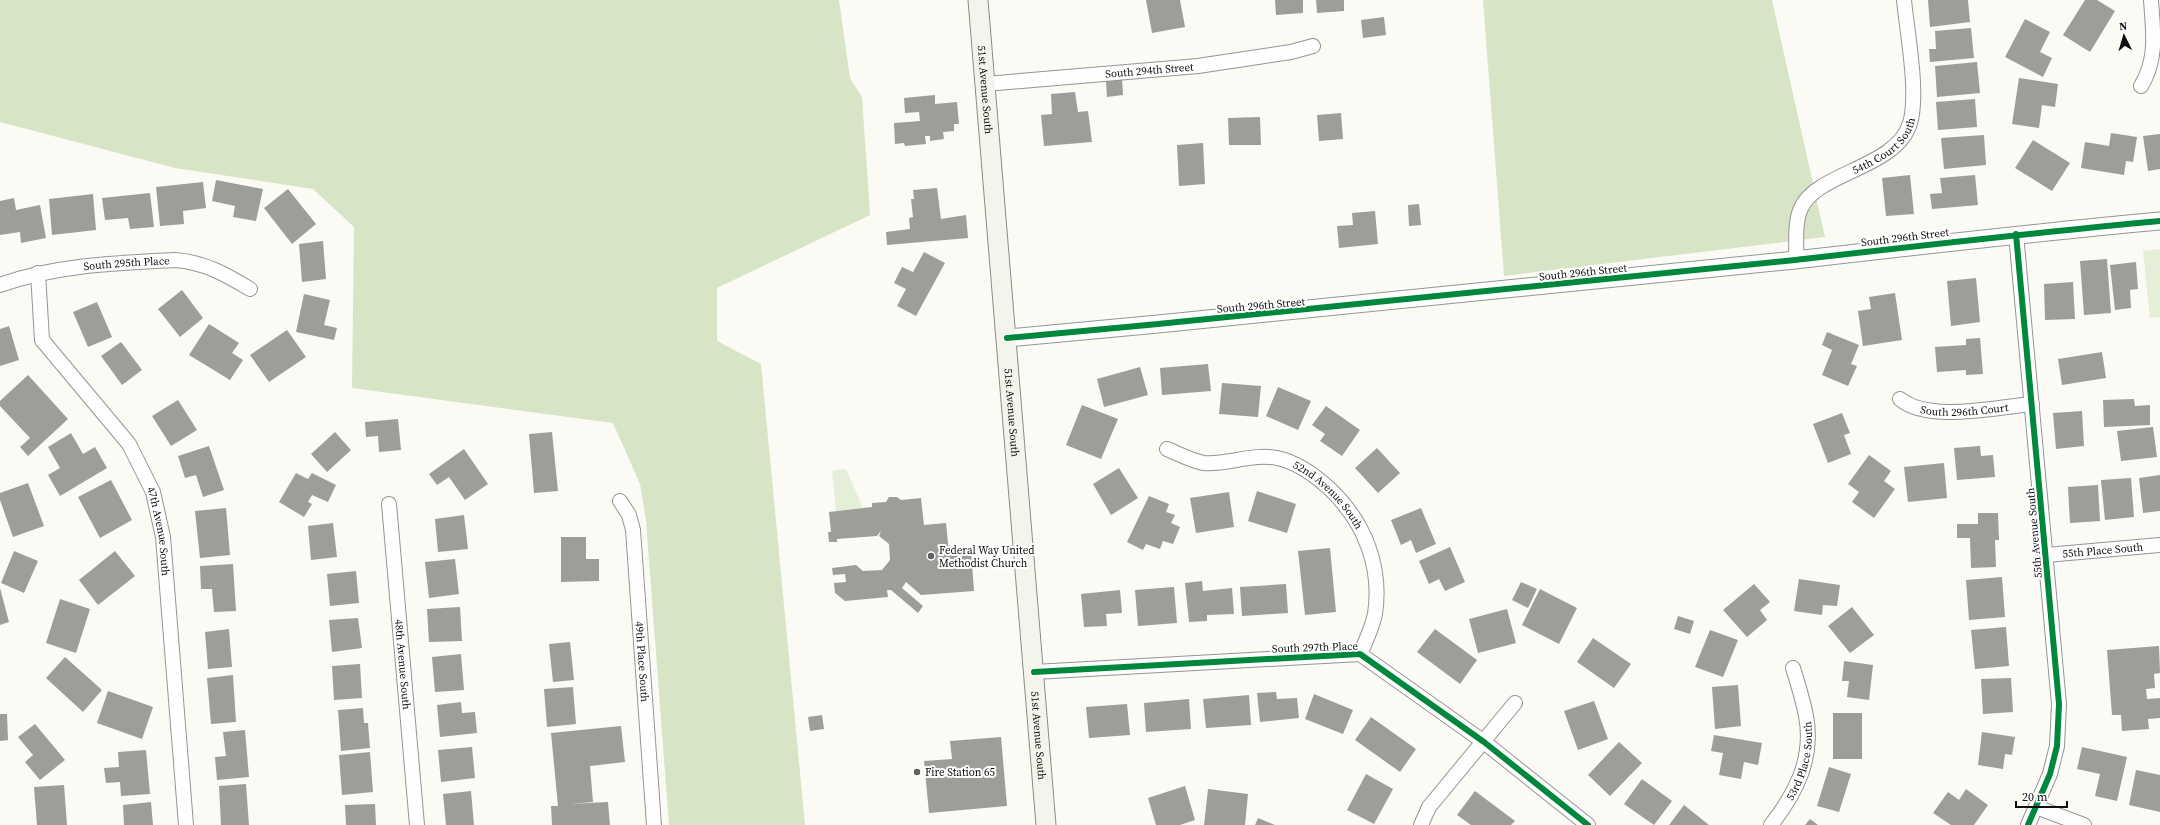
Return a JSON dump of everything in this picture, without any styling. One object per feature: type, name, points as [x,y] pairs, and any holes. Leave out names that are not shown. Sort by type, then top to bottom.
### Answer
[{"type":"main road","name":"51st Avenue South","points":[[978,0],[1046,825]]},
{"type":"street","name":"54th Court South","points":[[1796,259],[1797,229],[1800,209],[1809,194],[1882,156],[1898,142],[1910,125],[1914,106],[1904,0]]},
{"type":"street","points":[[2141,86],[2147,76],[2152,61],[2154,42],[2154,8]]},
{"type":"street","name":"South 294th Street","points":[[985,84],[1198,66],[1283,54],[1313,46]]},
{"type":"street","name":"South 296th Street","points":[[1007,338],[1314,310],[2016,234],[2160,221]]},
{"type":"street","name":"55th Avenue South","points":[[2016,234],[2059,704],[2057,746],[2050,774],[2028,825]]},
{"type":"street","name":"South 295th Place","points":[[0,285],[38,273],[147,262],[188,261],[223,273],[250,289]]},
{"type":"street","name":"47th Avenue South","points":[[38,273],[42,340],[129,444],[146,476],[157,507],[163,537],[186,825]]},
{"type":"street","name":"South 296th Court","points":[[1900,399],[1914,408],[1936,412],[2032,404]]},
{"type":"street","name":"52nd Avenue South","points":[[1167,450],[1205,463],[1262,457],[1277,458],[1293,463],[1309,472],[1335,495],[1347,508],[1364,536],[1375,564],[1376,587],[1374,614],[1360,654]]},
{"type":"street","name":"49th Place South","points":[[620,501],[630,515],[633,530],[654,825]]},
{"type":"street","name":"48th Avenue South","points":[[389,504],[417,825]]},
{"type":"street","name":"55th Place South","points":[[2046,555],[2160,545]]},
{"type":"street","name":"South 297th Place","points":[[1034,672],[1360,654],[1484,742],[1588,825]]},
{"type":"street","name":"53rd Place South","points":[[1771,825],[1794,794],[1803,771],[1807,748],[1806,717],[1793,668]]},
{"type":"street","points":[[1421,825],[1429,807],[1515,703]]},
{"type":"street","points":[[2036,807],[2084,825]]},
{"type":"green space","points":[[0,0],[839,0],[850,78],[862,97],[870,215],[717,288],[717,341],[761,364],[805,825],[669,825],[646,521],[640,484],[613,423],[352,388],[354,227],[313,189],[175,168],[0,122]]},
{"type":"green space","points":[[1483,0],[1772,0],[1825,237],[1504,276]]},
{"type":"green space","points":[[2160,249],[2160,317],[2150,318],[2143,251]]},
{"type":"green space","points":[[846,469],[863,508],[836,511],[832,471]]},
{"type":"building","points":[[1146,0],[1180,0],[1185,27],[1152,33]]},
{"type":"building","points":[[1275,0],[1303,0],[1303,13],[1276,15]]},
{"type":"building","points":[[1316,0],[1344,0],[1344,11],[1317,13]]},
{"type":"building","points":[[1928,0],[1968,0],[1970,22],[1930,27]]},
{"type":"building","points":[[2085,0],[2097,0],[2115,11],[2090,52],[2063,35]]},
{"type":"building","points":[[1384,17],[1386,35],[1363,38],[1361,20]]},
{"type":"building","points":[[2025,19],[2050,32],[2040,52],[2052,58],[2043,77],[2005,57]]},
{"type":"building","points":[[1971,28],[1974,58],[1930,62],[1929,49],[1936,49],[1935,31]]},
{"type":"building","points":[[1977,62],[1980,93],[1937,97],[1935,66]]},
{"type":"building","points":[[2019,78],[2058,84],[2055,107],[2042,105],[2039,128],[2012,124]]},
{"type":"building","points":[[1122,79],[1123,95],[1107,97],[1106,81]]},
{"type":"building","points":[[1075,92],[1078,112],[1088,111],[1092,142],[1044,146],[1041,115],[1052,114],[1051,94]]},
{"type":"building","points":[[935,95],[935,104],[957,102],[959,124],[954,124],[954,131],[943,132],[944,139],[930,141],[930,136],[925,136],[926,144],[905,146],[904,143],[895,144],[894,123],[920,121],[919,112],[905,113],[904,98]]},
{"type":"building","points":[[1975,99],[1977,127],[1938,130],[1936,102]]},
{"type":"building","points":[[1341,113],[1343,139],[1319,141],[1317,115]]},
{"type":"building","points":[[1260,117],[1261,145],[1229,145],[1228,118]]},
{"type":"building","points":[[2111,133],[2137,137],[2133,162],[2126,161],[2124,175],[2081,168],[2085,142],[2109,146]]},
{"type":"building","points":[[2160,134],[2160,169],[2148,171],[2143,136]]},
{"type":"building","points":[[1984,135],[1986,165],[1944,169],[1941,138]]},
{"type":"building","points":[[2033,140],[2070,163],[2052,191],[2015,168]]},
{"type":"building","points":[[1203,143],[1205,184],[1179,186],[1177,145]]},
{"type":"building","points":[[1910,175],[1914,214],[1886,216],[1882,178]]},
{"type":"building","points":[[1975,175],[1978,205],[1932,209],[1930,194],[1942,193],[1940,178]]},
{"type":"building","points":[[216,180],[263,189],[256,221],[233,217],[235,206],[212,201]]},
{"type":"building","points":[[203,182],[206,208],[183,211],[184,224],[160,226],[156,187]]},
{"type":"building","points":[[937,188],[941,219],[966,215],[968,238],[887,245],[886,232],[910,229],[909,218],[913,217],[911,199],[914,199],[913,190]]},
{"type":"building","points":[[288,189],[316,224],[292,244],[264,208]]},
{"type":"building","points":[[150,193],[154,227],[130,229],[128,218],[105,220],[102,198]]},
{"type":"building","points":[[93,194],[96,230],[52,235],[49,199]]},
{"type":"building","points":[[14,198],[16,210],[40,205],[46,238],[21,243],[20,232],[0,235],[0,201]]},
{"type":"building","points":[[1419,204],[1421,225],[1409,226],[1408,205]]},
{"type":"building","points":[[1375,211],[1378,244],[1339,248],[1337,226],[1353,225],[1352,213]]},
{"type":"building","points":[[323,241],[326,279],[302,282],[299,244]]},
{"type":"building","points":[[924,252],[945,263],[916,316],[897,306],[906,289],[894,283],[902,267],[913,272]]},
{"type":"building","points":[[2107,259],[2111,313],[2084,315],[2080,261]]},
{"type":"building","points":[[2136,262],[2138,289],[2130,290],[2131,308],[2115,310],[2110,265]]},
{"type":"building","points":[[1976,278],[1980,322],[1951,326],[1947,281]]},
{"type":"building","points":[[2073,282],[2075,319],[2045,320],[2044,284]]},
{"type":"building","points":[[182,290],[203,318],[180,337],[158,309]]},
{"type":"building","points":[[1895,293],[1902,340],[1863,346],[1858,311],[1871,309],[1869,297]]},
{"type":"building","points":[[304,294],[330,300],[324,325],[337,328],[334,340],[296,332]]},
{"type":"building","points":[[97,302],[112,337],[88,347],[73,312]]},
{"type":"building","points":[[209,324],[239,343],[232,353],[243,360],[230,380],[189,355]]},
{"type":"building","points":[[9,326],[19,360],[0,366],[0,329]]},
{"type":"building","points":[[287,330],[306,357],[269,382],[250,355]]},
{"type":"building","points":[[1827,332],[1859,345],[1851,364],[1857,366],[1848,386],[1822,375],[1832,350],[1822,345]]},
{"type":"building","points":[[1980,338],[1983,374],[1966,375],[1966,370],[1937,372],[1935,347],[1966,345],[1966,339]]},
{"type":"building","points":[[121,342],[142,370],[122,385],[101,356]]},
{"type":"building","points":[[2102,352],[2106,378],[2062,385],[2058,359]]},
{"type":"building","points":[[1208,364],[1211,391],[1162,395],[1160,368]]},
{"type":"building","points":[[1140,367],[1148,395],[1104,407],[1097,379]]},
{"type":"building","points":[[28,375],[68,419],[28,456],[20,447],[30,438],[0,406],[0,401]]},
{"type":"building","points":[[1222,383],[1261,386],[1258,417],[1219,414]]},
{"type":"building","points":[[1278,387],[1311,401],[1298,430],[1266,416]]},
{"type":"building","points":[[2134,399],[2135,406],[2150,405],[2150,425],[2104,427],[2103,400]]},
{"type":"building","points":[[178,400],[197,430],[171,446],[152,416]]},
{"type":"building","points":[[1082,405],[1118,419],[1101,459],[1066,445]]},
{"type":"building","points":[[1326,406],[1360,430],[1342,456],[1320,441],[1325,434],[1312,425]]},
{"type":"building","points":[[2082,411],[2084,446],[2056,449],[2053,413]]},
{"type":"building","points":[[1842,413],[1850,433],[1844,435],[1851,454],[1828,463],[1813,424]]},
{"type":"building","points":[[398,419],[401,450],[379,452],[378,436],[366,437],[365,422]]},
{"type":"building","points":[[2153,427],[2157,457],[2121,461],[2117,431]]},
{"type":"building","points":[[335,432],[351,450],[327,472],[311,454]]},
{"type":"building","points":[[552,432],[558,491],[534,493],[529,434]]},
{"type":"building","points":[[71,433],[83,454],[95,447],[107,468],[60,496],[48,475],[60,468],[48,447]]},
{"type":"building","points":[[209,446],[224,490],[203,497],[196,475],[185,478],[178,456]]},
{"type":"building","points":[[1980,446],[1981,456],[1993,455],[1995,477],[1957,480],[1954,448]]},
{"type":"building","points":[[1377,448],[1400,473],[1378,493],[1355,468]]},
{"type":"building","points":[[464,449],[488,484],[465,500],[449,477],[437,485],[429,474]]},
{"type":"building","points":[[1869,455],[1891,471],[1884,481],[1895,489],[1874,518],[1852,502],[1859,492],[1848,484]]},
{"type":"building","points":[[1944,463],[1947,498],[1908,502],[1904,467]]},
{"type":"building","points":[[1119,468],[1138,498],[1111,515],[1093,484]]},
{"type":"building","points":[[296,473],[308,479],[312,473],[336,485],[328,502],[312,495],[308,502],[312,504],[304,517],[279,502]]},
{"type":"building","points":[[2160,475],[2160,511],[2143,513],[2139,478]]},
{"type":"building","points":[[2131,478],[2134,517],[2105,520],[2101,480]]},
{"type":"building","points":[[111,480],[132,520],[100,538],[78,497]]},
{"type":"building","points":[[28,483],[44,526],[13,537],[0,500],[0,493]]},
{"type":"building","points":[[2098,485],[2100,521],[2070,523],[2068,487]]},
{"type":"building","points":[[1257,491],[1296,504],[1287,533],[1248,521]]},
{"type":"building","points":[[1229,492],[1234,527],[1196,533],[1190,498]]},
{"type":"building","points":[[1149,496],[1169,504],[1166,512],[1175,515],[1171,523],[1180,527],[1173,544],[1163,541],[1160,549],[1146,544],[1143,550],[1127,542]]},
{"type":"building","name":"Federal Way United Methodist Church","points":[[889,497],[897,497],[901,500],[921,498],[924,525],[946,523],[949,553],[971,551],[974,591],[921,595],[906,582],[902,588],[923,606],[918,613],[891,590],[887,590],[888,597],[845,601],[835,593],[834,583],[846,582],[845,574],[833,575],[832,568],[856,565],[863,571],[882,570],[890,560],[889,544],[879,536],[881,531],[877,536],[837,539],[837,542],[829,542],[828,532],[831,532],[829,512],[872,507],[872,503],[886,502]]},
{"type":"building","points":[[226,508],[230,555],[200,558],[195,511]]},
{"type":"building","points":[[1421,508],[1436,544],[1416,553],[1411,540],[1401,545],[1391,520]]},
{"type":"building","points":[[1978,513],[1998,513],[1999,540],[1995,540],[1996,567],[1971,568],[1970,538],[1957,538],[1957,524],[1978,524]]},
{"type":"building","points":[[464,515],[468,549],[438,552],[435,519]]},
{"type":"building","points":[[333,523],[337,557],[311,560],[308,526]]},
{"type":"building","points":[[561,537],[586,537],[586,559],[599,559],[599,581],[561,582]]},
{"type":"building","points":[[1450,547],[1465,582],[1445,591],[1439,579],[1429,584],[1419,561]]},
{"type":"building","points":[[1330,548],[1336,612],[1305,615],[1298,551]]},
{"type":"building","points":[[14,551],[38,561],[24,593],[1,583]]},
{"type":"building","points":[[115,551],[135,576],[98,605],[79,580]]},
{"type":"building","points":[[455,559],[459,594],[429,598],[425,562]]},
{"type":"building","points":[[233,564],[236,611],[214,612],[212,589],[201,589],[200,566]]},
{"type":"building","points":[[356,571],[359,603],[330,606],[327,574]]},
{"type":"building","points":[[2002,577],[2005,617],[1969,620],[1966,580]]},
{"type":"building","points":[[1799,579],[1840,585],[1837,606],[1823,605],[1822,615],[1794,611]]},
{"type":"building","points":[[1202,581],[1203,591],[1232,588],[1234,614],[1207,615],[1207,621],[1189,622],[1185,583]]},
{"type":"building","points":[[1521,582],[1537,589],[1528,608],[1512,600]]},
{"type":"building","points":[[1286,584],[1288,613],[1242,616],[1240,587]]},
{"type":"building","points":[[1754,584],[1770,602],[1760,610],[1767,620],[1747,637],[1723,610]]},
{"type":"building","points":[[1174,587],[1177,623],[1138,626],[1135,590]]},
{"type":"building","points":[[0,588],[9,622],[0,625]]},
{"type":"building","points":[[1540,589],[1577,608],[1559,644],[1522,625]]},
{"type":"building","points":[[1120,590],[1122,613],[1106,614],[1107,626],[1084,627],[1081,594]]},
{"type":"building","points":[[60,599],[90,609],[76,653],[46,643]]},
{"type":"building","points":[[460,607],[462,641],[429,642],[427,609]]},
{"type":"building","points":[[1852,607],[1874,635],[1850,653],[1828,626]]},
{"type":"building","points":[[1507,609],[1516,643],[1478,653],[1469,619]]},
{"type":"building","points":[[1678,616],[1694,621],[1690,634],[1674,629]]},
{"type":"building","points":[[358,618],[362,648],[332,652],[329,620]]},
{"type":"building","points":[[2006,627],[2009,666],[1975,669],[1971,630]]},
{"type":"building","points":[[229,629],[232,667],[208,669],[205,632]]},
{"type":"building","points":[[1435,629],[1477,660],[1460,684],[1417,652]]},
{"type":"building","points":[[1710,630],[1738,640],[1723,677],[1695,667]]},
{"type":"building","points":[[1593,638],[1631,664],[1614,688],[1577,662]]},
{"type":"building","points":[[570,642],[574,680],[553,682],[549,644]]},
{"type":"building","points":[[2159,646],[2160,673],[2154,674],[2155,688],[2146,689],[2147,699],[2160,698],[2160,718],[2148,719],[2149,729],[2122,731],[2121,715],[2112,715],[2107,650]]},
{"type":"building","points":[[461,654],[464,690],[435,692],[432,657]]},
{"type":"building","points":[[65,657],[102,690],[83,712],[46,678]]},
{"type":"building","points":[[1844,661],[1873,665],[1869,700],[1847,697],[1849,681],[1842,681]]},
{"type":"building","points":[[360,664],[362,698],[334,700],[332,666]]},
{"type":"building","points":[[233,675],[236,722],[211,724],[207,678]]},
{"type":"building","points":[[2011,678],[2013,712],[1983,714],[1981,679]]},
{"type":"building","points":[[1738,685],[1741,726],[1715,729],[1712,687]]},
{"type":"building","points":[[573,687],[576,724],[547,727],[544,689]]},
{"type":"building","points":[[108,691],[153,707],[142,739],[97,723]]},
{"type":"building","points":[[1276,692],[1277,699],[1297,698],[1299,718],[1260,722],[1257,693]]},
{"type":"building","points":[[1314,694],[1353,710],[1343,734],[1305,719]]},
{"type":"building","points":[[1249,695],[1251,725],[1206,728],[1203,699]]},
{"type":"building","points":[[1189,699],[1191,729],[1146,732],[1144,703]]},
{"type":"building","points":[[1594,701],[1608,739],[1578,750],[1564,711]]},
{"type":"building","points":[[461,702],[462,713],[475,712],[477,733],[440,737],[437,705]]},
{"type":"building","points":[[1127,704],[1130,735],[1089,738],[1086,707]]},
{"type":"building","points":[[363,708],[364,723],[368,723],[370,748],[341,751],[338,710]]},
{"type":"building","points":[[1833,713],[1862,713],[1862,759],[1833,759]]},
{"type":"building","points":[[0,714],[7,714],[8,740],[0,741]]},
{"type":"building","points":[[822,715],[824,729],[810,731],[808,717]]},
{"type":"building","points":[[1371,717],[1416,749],[1400,772],[1355,740]]},
{"type":"building","points":[[35,724],[65,760],[40,780],[25,762],[33,755],[18,737]]},
{"type":"building","points":[[621,726],[625,762],[590,766],[593,802],[570,804],[608,802],[610,825],[552,825],[551,806],[558,806],[551,733]]},
{"type":"building","points":[[245,730],[249,777],[217,780],[215,757],[226,756],[223,732]]},
{"type":"building","points":[[1982,732],[2015,737],[2012,755],[2005,754],[2003,769],[1978,765]]},
{"type":"building","points":[[1714,735],[1762,743],[1758,765],[1744,762],[1741,779],[1719,775],[1723,753],[1711,751]]},
{"type":"building","points":[[1001,737],[1007,806],[929,813],[924,761],[952,759],[950,741]]},
{"type":"building","points":[[1619,742],[1642,763],[1610,796],[1588,775]]},
{"type":"building","points":[[472,747],[475,778],[441,782],[438,750]]},
{"type":"building","points":[[2082,747],[2127,757],[2117,801],[2095,796],[2100,774],[2077,769]]},
{"type":"building","points":[[146,750],[150,794],[121,796],[120,782],[106,783],[104,768],[119,767],[118,752]]},
{"type":"building","points":[[370,752],[373,792],[342,795],[339,755]]},
{"type":"building","points":[[1829,767],[1851,774],[1839,812],[1817,806]]},
{"type":"building","points":[[2136,770],[2160,775],[2160,812],[2129,805]]},
{"type":"building","points":[[1366,774],[1393,789],[1374,824],[1347,810]]},
{"type":"building","points":[[1642,779],[1672,801],[1654,825],[1624,804]]},
{"type":"building","points":[[246,784],[249,825],[221,825],[219,786]]},
{"type":"building","points":[[64,785],[67,825],[37,825],[34,787]]},
{"type":"building","points":[[1185,786],[1195,820],[1180,825],[1156,825],[1148,798]]},
{"type":"building","points":[[1208,789],[1248,794],[1245,825],[1204,825]]},
{"type":"building","points":[[1966,789],[1988,805],[1974,825],[1951,825],[1933,813],[1948,792],[1959,800]]},
{"type":"building","points":[[471,791],[474,825],[446,825],[443,794]]},
{"type":"building","points":[[1475,791],[1515,821],[1511,825],[1471,825],[1457,815]]},
{"type":"building","points":[[151,802],[153,825],[124,825],[123,805]]},
{"type":"building","points":[[375,804],[376,825],[346,825],[345,805]]},
{"type":"building","points":[[1684,805],[1709,825],[1669,825]]},
{"type":"building","points":[[1258,818],[1275,825],[1255,825]]},
{"type":"building","points":[[1810,819],[1818,825],[1805,825]]},
{"type":"cycle path","points":[[1007,338],[1500,291],[2023,234],[2160,221]]},
{"type":"cycle path","points":[[2016,234],[2059,704],[2057,746],[2050,774],[2028,825]]},
{"type":"cycle path","points":[[1034,672],[1360,654],[1484,742],[1588,825]]},
{"type":"place","name":"Federal Way United Methodist Church","points":[[931,556]]},
{"type":"place","name":"Fire Station 65","points":[[917,772]]}]
